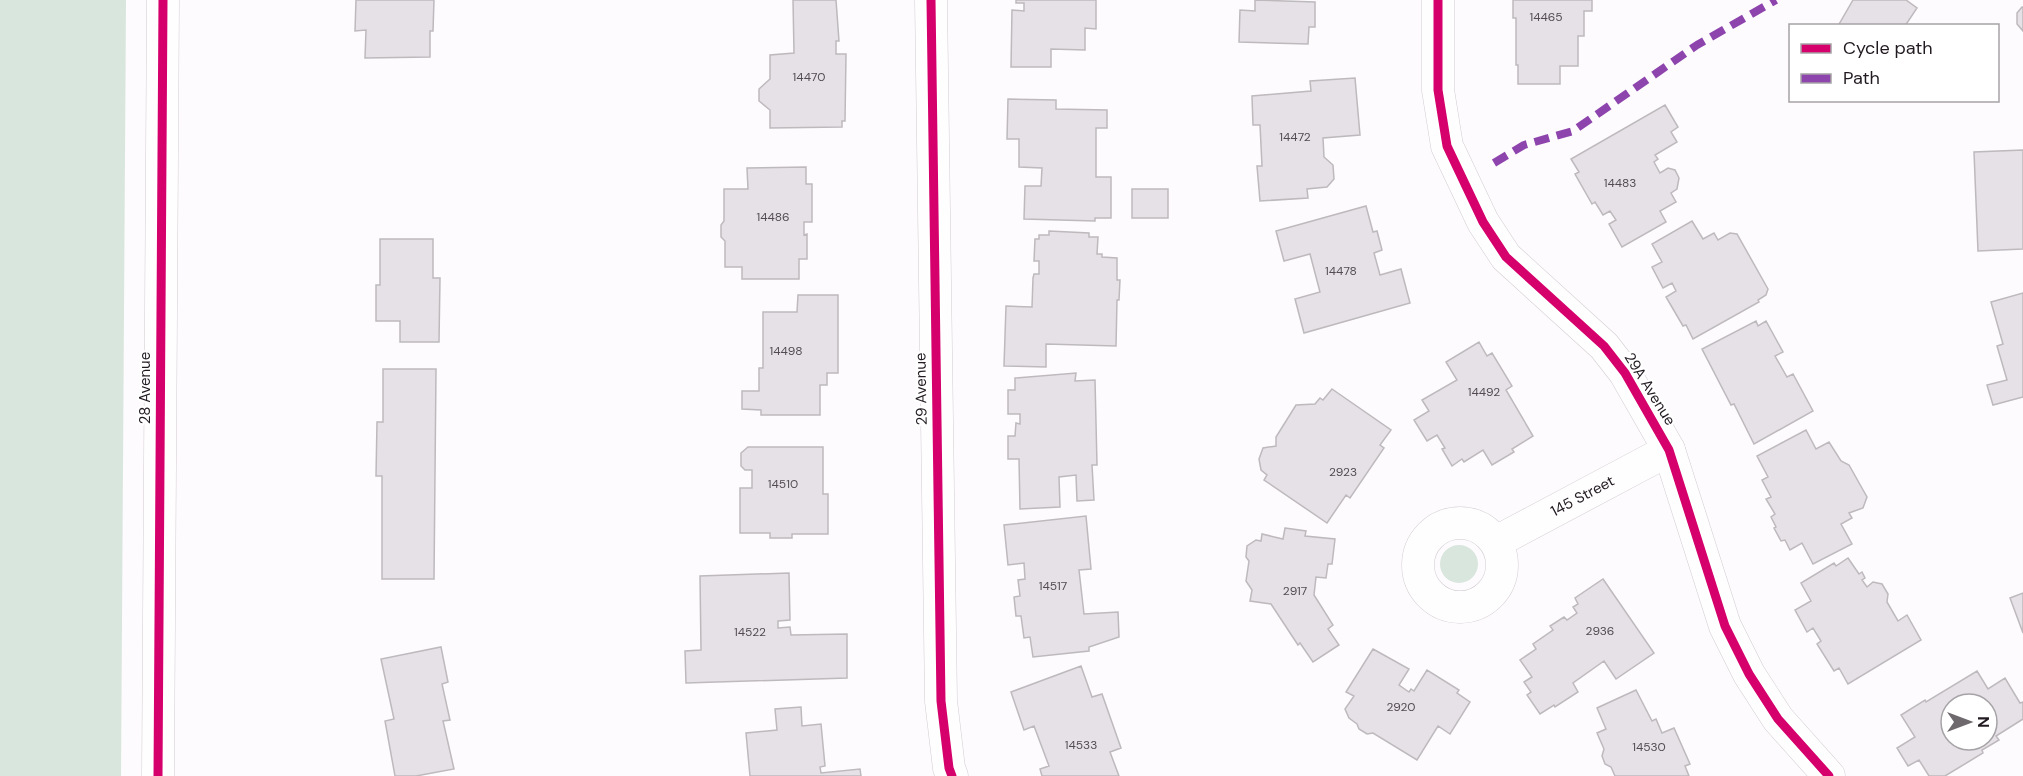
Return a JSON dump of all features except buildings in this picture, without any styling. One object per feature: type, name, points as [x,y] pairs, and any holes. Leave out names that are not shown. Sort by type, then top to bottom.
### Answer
[{"type":"street","name":"28 Avenue","points":[[158,776],[163,0]]},
{"type":"street","name":"29 Avenue","points":[[931,0],[941,701],[949,768],[952,776]]},
{"type":"street","name":"29A Avenue","points":[[1438,0],[1438,90],[1447,146],[1483,222],[1506,256],[1604,346],[1625,373],[1669,450],[1725,626],[1749,674],[1778,719],[1829,776]]},
{"type":"street","name":"145 Street","points":[[1496,542],[1669,450]]},
{"type":"shaded area","points":[[0,0],[126,0],[121,776],[0,776]]},
{"type":"shaded area","points":[[1459,545],[1473,550],[1478,564],[1473,578],[1459,583],[1445,578],[1440,564],[1445,550]]},
{"type":"marked path","points":[[1494,163],[1524,145],[1573,131],[1697,45],[1776,0]]},
{"type":"cycle path","points":[[158,776],[163,0]]},
{"type":"cycle path","points":[[931,0],[941,701],[949,768],[952,776]]},
{"type":"cycle path","points":[[1438,0],[1438,90],[1447,146],[1483,222],[1506,257],[1604,346],[1625,373],[1669,450],[1725,626],[1749,674],[1778,719],[1829,776]]}]
